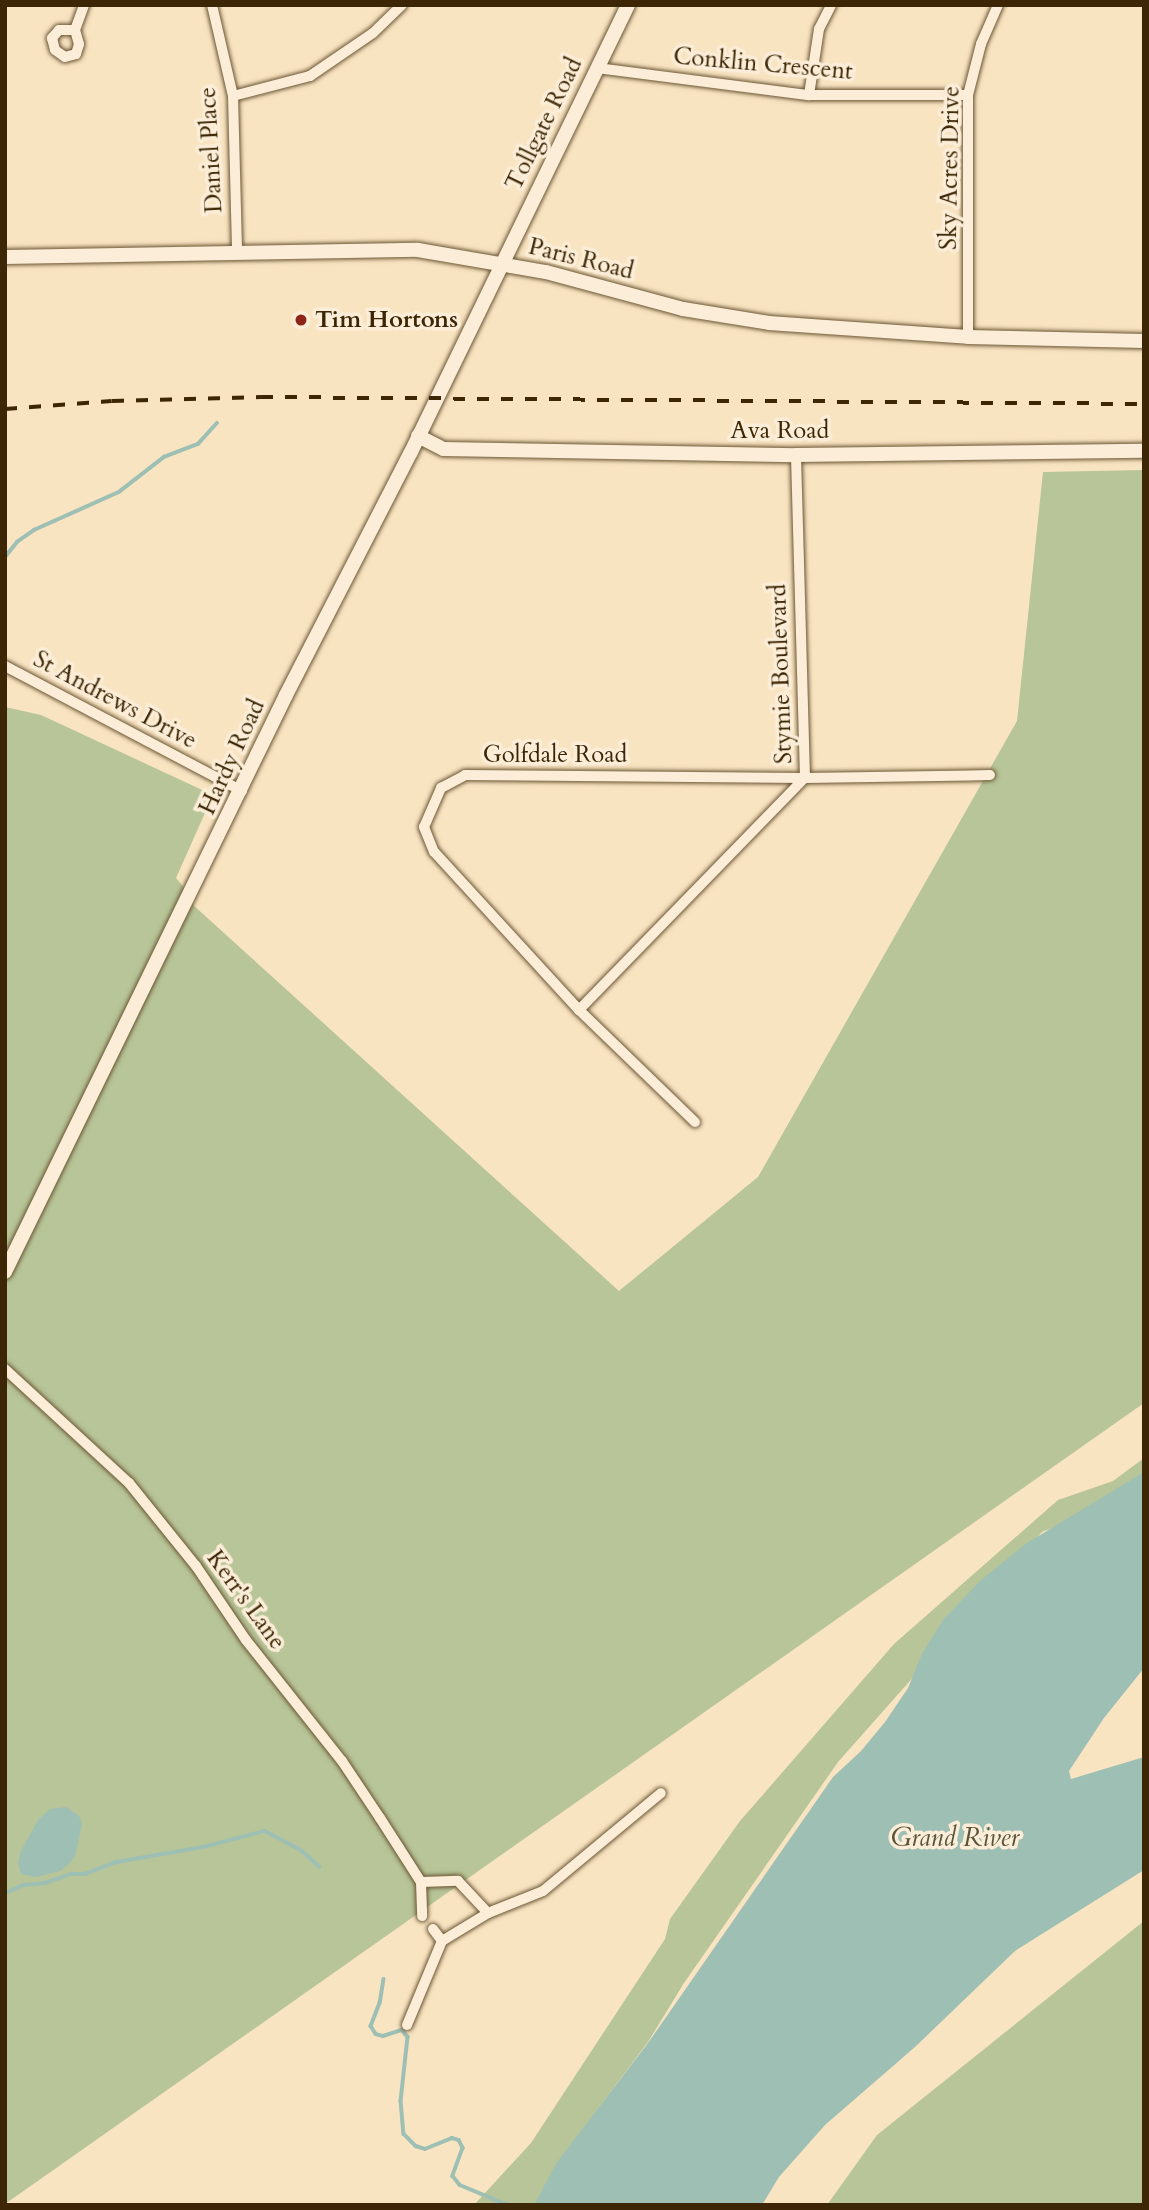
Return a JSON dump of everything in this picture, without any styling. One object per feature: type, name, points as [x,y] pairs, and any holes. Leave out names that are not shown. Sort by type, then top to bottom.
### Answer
[{"type":"main road","name":"Tollgate Road","points":[[502,264],[628,5]]},
{"type":"main road","name":"Paris Road","points":[[5,257],[418,250],[502,264],[683,309],[769,323],[968,337],[1144,341]]},
{"type":"main road","name":"Hardy Road","points":[[5,1272],[242,791],[286,695],[502,264]]},
{"type":"main road","name":"Ava Road","points":[[418,436],[443,449],[796,455],[1144,450]]},
{"type":"street","points":[[75,30],[84,5]]},
{"type":"street","name":"Daniel Place","points":[[212,5],[233,96],[237,253]]},
{"type":"street","points":[[233,96],[310,76],[373,33],[402,5]]},
{"type":"street","points":[[808,94],[819,29],[831,5]]},
{"type":"street","name":"Sky Acres Drive","points":[[968,337],[968,95],[981,44],[998,5]]},
{"type":"street","name":"Conklin Crescent","points":[[597,68],[808,94],[968,95]]},
{"type":"street","name":"Stymie Boulevard","points":[[579,1010],[805,778],[796,455]]},
{"type":"street","name":"St Andrews Drive","points":[[5,666],[242,791]]},
{"type":"street","name":"Golfdale Road","points":[[695,1122],[579,1010],[434,852],[424,827],[441,788],[465,775],[805,778],[990,775]]},
{"type":"street","name":"Kerr's Lane","points":[[5,1369],[128,1483],[196,1566],[246,1640],[342,1761],[421,1882]]},
{"type":"street","points":[[408,2025],[443,1941],[488,1913],[543,1891],[661,1793]]},
{"type":"street","points":[[422,1916],[421,1882],[458,1881],[488,1913]]},
{"type":"street","points":[[433,1929],[443,1941]]},
{"type":"green space","points":[[1144,470],[1144,1403],[5,2204],[5,707],[41,715],[213,795],[176,878],[194,899],[192,904],[619,1291],[758,1177],[1017,721],[1043,472]]},
{"type":"green space","points":[[1144,1458],[1144,1477],[1095,1511],[1042,1532],[838,1762],[684,1983],[648,2042],[582,2130],[538,2205],[474,2205],[531,2143],[665,1939],[670,1919],[740,1821],[894,1644],[1058,1500],[1113,1481]]},
{"type":"green space","points":[[1144,1921],[1144,2205],[827,2205],[877,2135]]},
{"type":"water","name":"Grand River","points":[[1144,1472],[1144,1668],[1104,1718],[1069,1771],[1071,1779],[1144,1757],[1144,1870],[1015,1951],[915,2047],[825,2125],[779,2177],[762,2205],[534,2205],[557,2162],[648,2043],[833,1777],[861,1751],[885,1722],[908,1688],[922,1654],[943,1620],[981,1580],[1027,1543]]},
{"type":"water","points":[[66,1807],[79,1816],[82,1824],[75,1856],[60,1871],[36,1877],[21,1874],[18,1864],[20,1853],[38,1820],[50,1809]]},
{"type":"waterway","points":[[5,557],[17,542],[34,530],[119,492],[164,457],[198,444],[217,423]]},
{"type":"waterway","points":[[5,1893],[24,1885],[45,1883],[71,1874],[85,1874],[117,1862],[203,1847],[265,1831],[301,1850],[320,1867]]},
{"type":"waterway","points":[[384,1979],[380,2003],[371,2026],[376,2034],[383,2036],[402,2030],[408,2037],[401,2101],[404,2134],[416,2146],[425,2149],[452,2138],[459,2140],[463,2148],[453,2176],[460,2185],[508,2205]]},
{"type":"railway","points":[[5,409],[112,401],[261,397],[1144,404]]},
{"type":"place","name":"Tim Hortons","points":[[301,320]]}]
